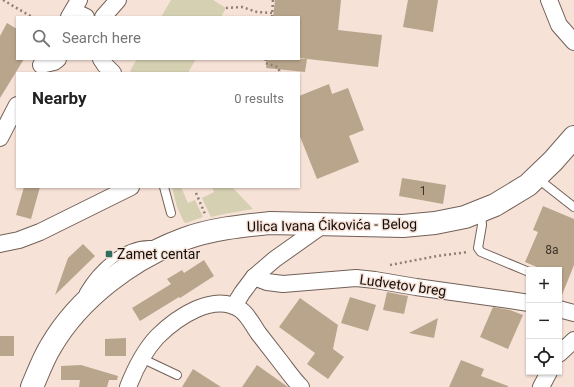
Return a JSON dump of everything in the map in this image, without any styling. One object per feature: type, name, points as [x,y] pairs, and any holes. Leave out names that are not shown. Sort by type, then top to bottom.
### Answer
[{"type":"main road","name":"Ulica Ivana Ćikovića - Belog","points":[[32,387],[39,369],[51,346],[62,329],[86,302],[112,280],[144,258],[165,247],[203,233],[229,228],[270,224],[403,226],[435,223],[465,217],[495,205],[528,185],[553,161],[574,136]]},
{"type":"street","points":[[104,16],[118,0]]},
{"type":"street","points":[[549,0],[560,25],[574,42]]},
{"type":"street","points":[[40,66],[57,60]]},
{"type":"street","points":[[102,60],[112,72]]},
{"type":"street","points":[[0,138],[16,107]]},
{"type":"street","points":[[0,244],[19,240],[40,232],[129,188]]},
{"type":"street","points":[[234,306],[254,277],[275,259],[323,225]]},
{"type":"street","name":"Ludvetov breg","points":[[254,277],[267,282],[283,284],[349,278],[371,279],[526,303]]},
{"type":"street","points":[[128,387],[141,358],[157,337],[170,325],[183,316],[203,306],[220,303],[234,306],[246,314],[259,334],[301,387]]},
{"type":"street","points":[[562,310],[574,313]]},
{"type":"street","points":[[562,351],[574,340]]},
{"type":"street","points":[[541,387],[547,375]]},
{"type":"lane","points":[[536,178],[574,207]]},
{"type":"lane","points":[[164,188],[171,213]]},
{"type":"lane","points":[[481,211],[482,225],[478,248],[481,252],[526,271]]},
{"type":"lane","points":[[141,358],[176,375]]},
{"type":"path","points":[[3,0],[30,16]]},
{"type":"path","points":[[226,8],[242,7],[257,12],[272,13],[273,0]]},
{"type":"path","points":[[266,60],[265,63],[278,67],[280,72]]},
{"type":"path","points":[[196,193],[208,220]]},
{"type":"path","points":[[371,279],[374,267],[470,252]]},
{"type":"shaded area","points":[[171,0],[213,0],[226,8],[222,16],[162,16]]},
{"type":"shaded area","points":[[136,60],[195,60],[189,72],[130,71]]},
{"type":"shaded area","points":[[172,188],[181,188],[188,203],[195,200],[203,217],[186,223],[184,222],[177,207]]},
{"type":"shaded area","points":[[212,188],[233,188],[253,209],[211,217],[202,198],[214,192]]},
{"type":"building","points":[[275,0],[341,0],[338,30],[382,35],[378,67],[300,58],[300,16],[273,16]]},
{"type":"building","points":[[408,0],[438,0],[433,32],[403,27]]},
{"type":"building","points":[[7,23],[16,28],[16,60],[23,60],[0,98],[0,36]]},
{"type":"building","points":[[307,59],[305,72],[266,68],[267,60]]},
{"type":"building","points":[[329,84],[332,94],[348,88],[364,130],[349,136],[359,162],[317,179],[300,136],[300,96]]},
{"type":"building","points":[[402,178],[446,185],[443,204],[399,196]]},
{"type":"building","points":[[24,188],[40,188],[31,219],[16,215]]},
{"type":"building","points":[[543,206],[574,219],[574,265],[562,295],[562,267],[537,267],[525,262],[538,232],[533,230]]},
{"type":"building","points":[[83,244],[95,256],[55,295],[68,258]]},
{"type":"building","points":[[204,260],[214,276],[140,321],[132,308],[171,284],[167,279],[182,270],[184,273]]},
{"type":"building","points":[[387,292],[408,296],[404,314],[383,310]]},
{"type":"building","points":[[350,297],[376,305],[368,331],[341,323]]},
{"type":"building","points":[[300,298],[338,325],[333,349],[344,357],[328,379],[307,364],[315,353],[279,327]]},
{"type":"building","points":[[493,307],[510,310],[523,315],[508,349],[480,337]]},
{"type":"building","points":[[438,318],[434,338],[409,333]]},
{"type":"building","points":[[0,336],[14,336],[14,356],[0,356]]},
{"type":"building","points":[[126,338],[126,356],[105,356],[105,339]]},
{"type":"building","points":[[461,360],[484,369],[481,376],[508,387],[449,387]]},
{"type":"building","points":[[81,365],[118,376],[117,380],[109,380],[107,387],[79,387],[80,380],[61,380],[61,366]]},
{"type":"building","points":[[257,365],[288,387],[242,387]]},
{"type":"building","points":[[193,369],[221,387],[182,387]]},
{"type":"place","name":"Zamet centar","points":[[109,254]]}]
